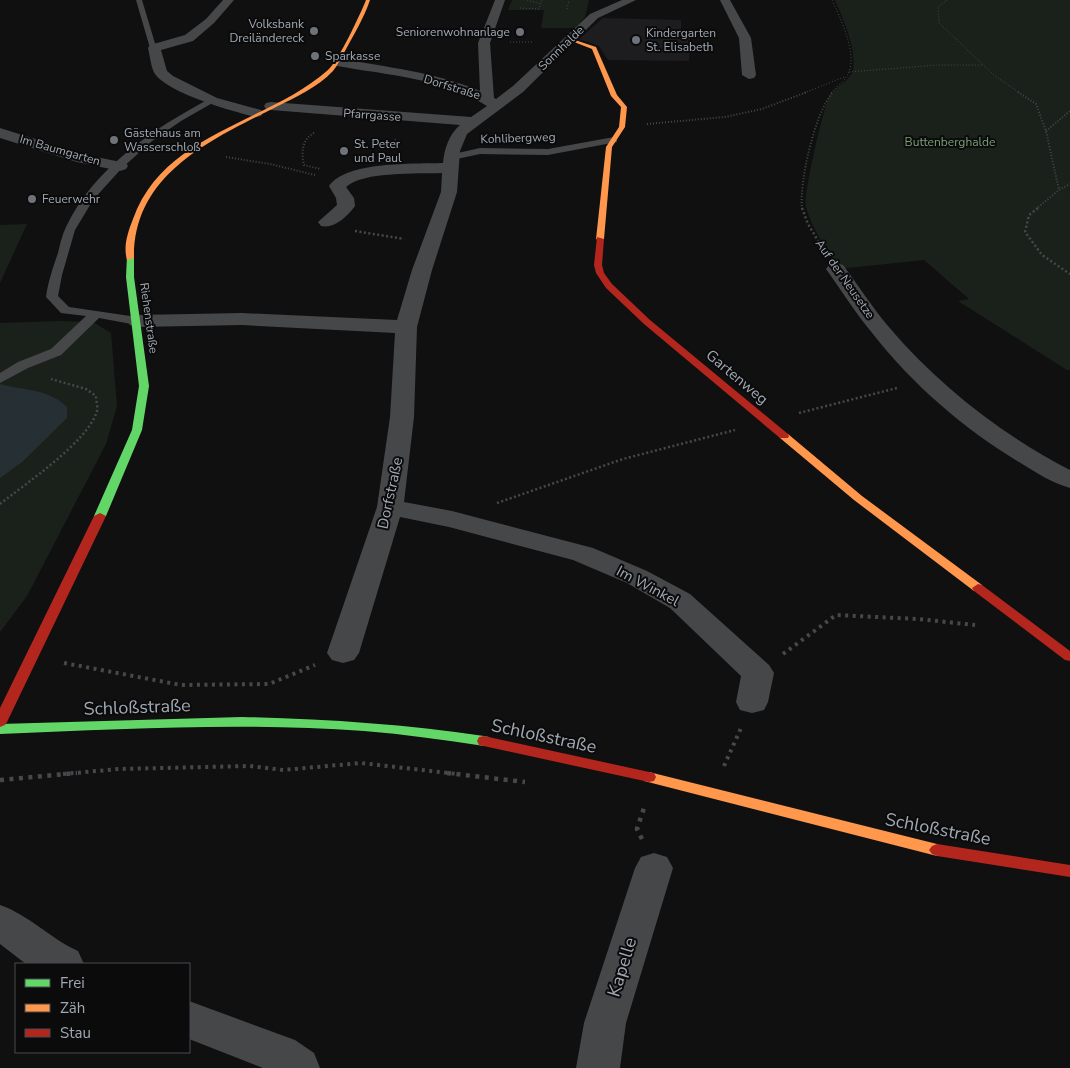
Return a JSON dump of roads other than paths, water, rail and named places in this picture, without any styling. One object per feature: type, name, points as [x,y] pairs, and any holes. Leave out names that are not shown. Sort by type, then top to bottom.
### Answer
[{"type":"street","points":[[229,0],[210,21],[189,38],[154,48],[161,73],[168,79],[212,101],[256,113]]},
{"type":"street","name":"Riehenstraße","points":[[0,722],[117,480],[137,430],[144,386],[130,277],[130,238],[142,204],[170,167],[190,152],[256,113],[310,87],[332,70],[368,0]]},
{"type":"street","points":[[492,102],[484,41],[500,0]]},
{"type":"street","name":"Sonnhalde","points":[[492,102],[518,90],[594,16],[631,0]]},
{"type":"street","points":[[725,0],[745,38],[749,75]]},
{"type":"street","points":[[594,16],[596,1]]},
{"type":"street","name":"Gartenweg","points":[[568,41],[594,48],[614,96],[624,107],[622,127],[609,147],[598,265],[600,273],[609,286],[647,322],[858,498],[1070,657]]},
{"type":"street","name":"Dorfstraße","points":[[337,62],[399,73],[474,92],[492,102],[461,132],[452,151],[450,192],[422,270],[406,327],[402,417],[390,507],[343,653]]},
{"type":"street","name":"Pfarrgasse","points":[[271,106],[473,122]]},
{"type":"street","name":"Im Baumgarten","points":[[0,133],[83,159],[120,166]]},
{"type":"street","points":[[327,222],[346,206],[346,198],[337,186],[340,181],[348,176],[451,162]]},
{"type":"street","name":"Auf der Neusetze","points":[[836,269],[886,338],[953,405],[1005,444],[1070,480]]},
{"type":"street","points":[[137,322],[242,320],[406,327]]},
{"type":"street","name":"Im Winkel","points":[[390,507],[452,519],[583,554],[636,577],[680,601],[758,673],[752,702]]},
{"type":"street","name":"Schloßstraße","points":[[0,729],[229,722],[336,724],[444,734],[531,749],[923,847],[1070,870]]},
{"type":"street","name":"Kapelle","points":[[598,1068],[605,1023],[654,868]]},
{"type":"street","points":[[0,922],[45,955],[62,963]]},
{"type":"street","points":[[190,1020],[280,1054],[298,1068]]},
{"type":"lane","points":[[139,0],[154,48]]},
{"type":"lane","name":"Im Baumgarten","points":[[137,322],[65,310],[52,297],[53,281],[71,228],[82,208],[98,187],[148,141],[177,120],[212,101]]},
{"type":"lane","name":"Kohlibergweg","points":[[451,162],[480,151],[548,152],[614,140]]},
{"type":"lane","points":[[0,379],[12,371],[56,352],[96,314]]},
{"type":"place","name":"Volksbank Dreiländereck","points":[[314,31]]},
{"type":"place","name":"Seniorenwohnanlage","points":[[520,32]]},
{"type":"place","name":"Kindergarten St. Elisabeth","points":[[636,40]]},
{"type":"place","name":"Sparkasse","points":[[315,56]]},
{"type":"place","name":"Gästehaus am Wasserschloß","points":[[114,140]]},
{"type":"place","name":"St. Peter und Paul","points":[[344,151]]},
{"type":"place","name":"Feuerwehr","points":[[32,199]]},
{"type":"park label","name":"Buttenberghalde","points":[[950,142]]}]
